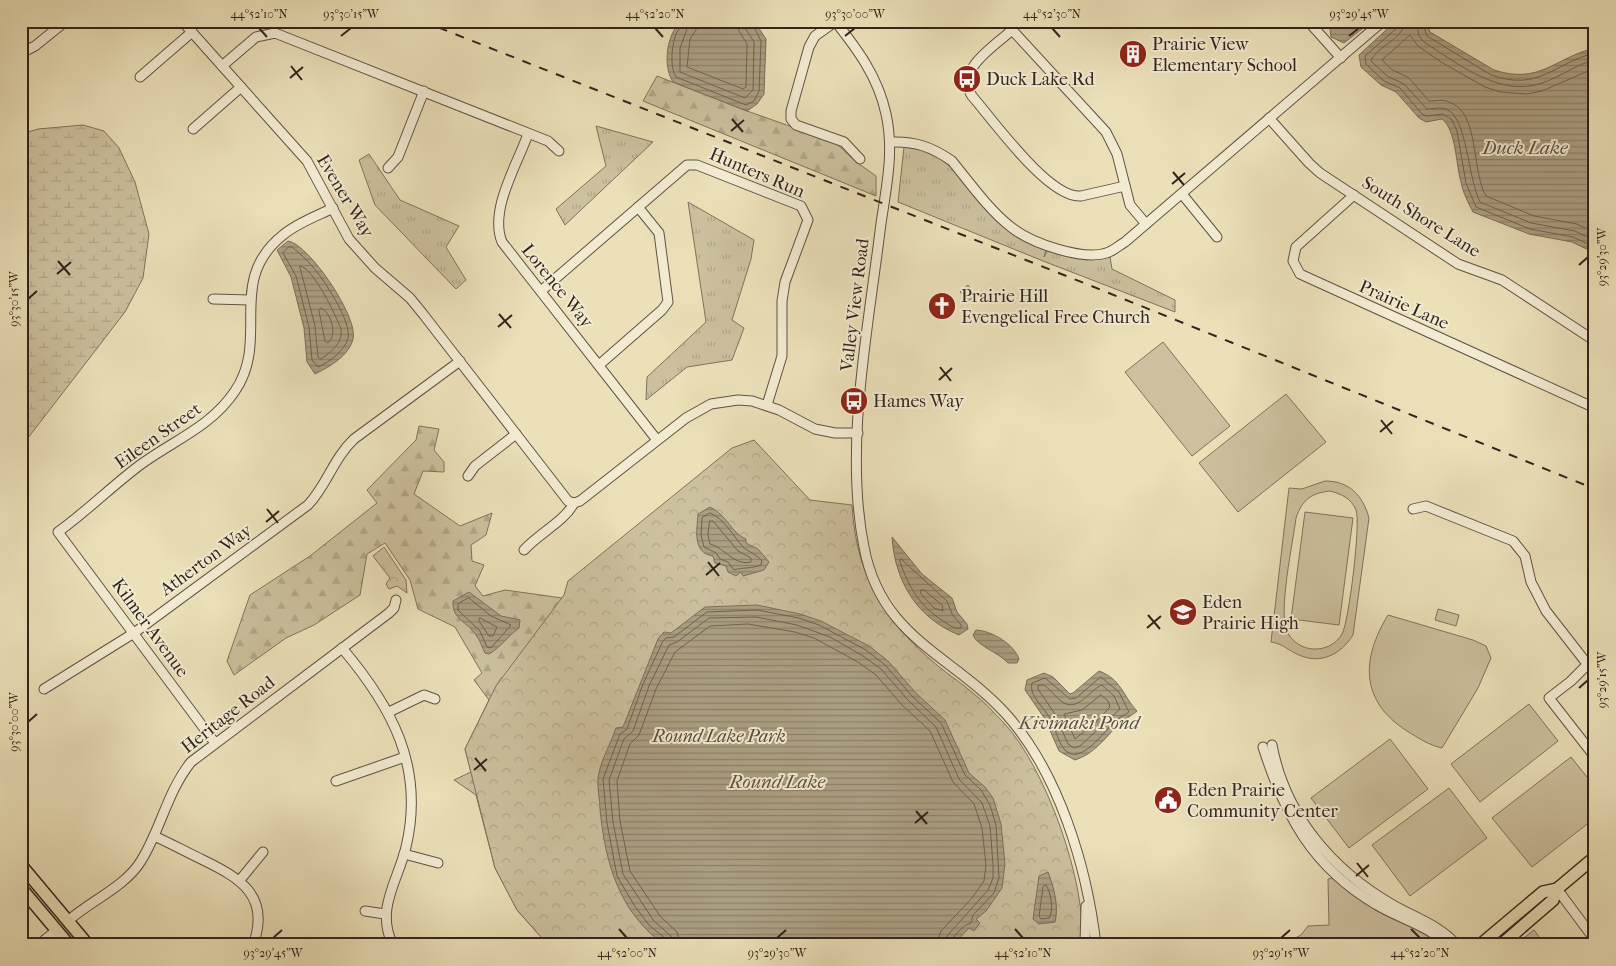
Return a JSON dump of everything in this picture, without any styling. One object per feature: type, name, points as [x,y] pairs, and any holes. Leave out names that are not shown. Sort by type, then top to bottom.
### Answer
[{"type":"main road","points":[[1501,945],[1552,900],[1557,889],[1595,857]]},
{"type":"main road","points":[[21,865],[88,945]]},
{"type":"main road","points":[[21,888],[69,945]]},
{"type":"main road","points":[[1480,945],[1543,892],[1557,889]]},
{"type":"street","points":[[21,53],[35,46],[66,21]]},
{"type":"street","name":"Evener Way","points":[[182,21],[307,161],[349,238],[361,254],[410,298],[568,501],[574,503]]},
{"type":"street","points":[[835,21],[815,36],[809,47],[791,111],[791,119],[796,125],[844,142],[860,158]]},
{"type":"street","name":"Valley View Road","points":[[835,21],[858,49],[872,71],[886,111],[890,142],[889,171],[872,288],[858,433],[862,539],[867,561],[877,586],[890,610],[905,628],[921,644],[985,693],[1014,725],[1031,748],[1059,800],[1079,862],[1093,920],[1096,945]]},
{"type":"street","points":[[1004,21],[1106,132],[1117,154],[1130,205],[1146,224]]},
{"type":"street","points":[[1308,21],[1341,58]]},
{"type":"street","points":[[890,142],[919,143],[952,161],[1010,227],[1028,238],[1085,255],[1109,252],[1125,242],[1268,118],[1384,21]]},
{"type":"street","points":[[1012,30],[970,69],[964,78],[972,96],[1046,182],[1075,197],[1124,186]]},
{"type":"street","points":[[140,77],[192,32]]},
{"type":"street","points":[[222,66],[256,37],[275,33],[548,141],[559,151]]},
{"type":"street","points":[[193,129],[241,88]]},
{"type":"street","points":[[388,168],[398,157],[424,91]]},
{"type":"street","name":"South Shore Lane","points":[[1268,118],[1308,163],[1354,195],[1458,264],[1502,280],[1595,340]]},
{"type":"street","name":"Lorence Way","points":[[528,134],[501,203],[497,223],[502,242],[657,440]]},
{"type":"street","name":"Hunters Run","points":[[541,292],[638,207],[683,169],[692,164],[804,209],[808,220],[785,282],[782,301],[782,356],[767,405]]},
{"type":"street","points":[[1182,194],[1217,237]]},
{"type":"street","name":"Prairie Lane","points":[[1354,195],[1296,247],[1293,261],[1300,274],[1595,408]]},
{"type":"street","points":[[599,365],[662,310],[668,302],[659,233],[638,207]]},
{"type":"street","name":"Eileen Street","points":[[58,532],[142,464],[195,432],[223,407],[243,379],[248,365],[252,335],[250,300],[258,265],[274,243],[284,234],[333,208]]},
{"type":"street","points":[[213,299],[250,300]]},
{"type":"street","name":"Atherton Way","points":[[44,689],[134,633],[308,505],[323,488],[342,450],[460,361]]},
{"type":"street","points":[[524,550],[533,540],[570,510],[574,503],[580,501],[686,418],[711,404],[738,400],[767,405],[815,429],[834,433],[858,433]]},
{"type":"street","points":[[468,476],[475,466],[516,434]]},
{"type":"street","points":[[1413,509],[1426,506],[1513,541],[1525,556],[1531,582],[1542,604],[1588,665]]},
{"type":"street","name":"Kilmer Avenue","points":[[58,532],[215,743]]},
{"type":"street","name":"Heritage Road","points":[[68,921],[129,874],[141,862],[182,774],[191,762],[389,613],[394,608],[396,600]]},
{"type":"street","points":[[342,648],[389,712],[405,757],[411,806],[410,826],[404,854],[388,897],[385,914],[388,936],[393,945]]},
{"type":"street","points":[[1595,657],[1549,698],[1595,757]]},
{"type":"street","points":[[389,712],[424,695],[435,699]]},
{"type":"street","points":[[1447,945],[1429,930],[1370,901],[1339,878],[1320,860],[1296,827],[1284,804],[1268,746],[1288,794],[1307,829],[1329,857],[1365,888],[1395,906],[1434,925],[1457,945]]},
{"type":"street","points":[[336,780],[405,757]]},
{"type":"street","points":[[154,836],[240,880],[252,896],[256,906],[258,928],[253,945]]},
{"type":"street","points":[[240,880],[263,852]]},
{"type":"street","points":[[404,854],[438,863]]},
{"type":"street","points":[[1557,889],[1595,940]]},
{"type":"street","name":"Valley View Road","points":[[1086,891],[1086,945]]},
{"type":"street","points":[[365,910],[385,914]]},
{"type":"street","points":[[38,945],[57,930]]},
{"type":"green space","points":[[657,76],[747,111],[835,142],[855,161],[876,176],[876,196],[643,101]]},
{"type":"green space","points":[[83,125],[104,131],[119,148],[135,182],[149,234],[143,278],[125,312],[21,447],[21,134],[38,129]]},
{"type":"green space","points":[[596,126],[653,142],[565,225],[556,209],[606,166]]},
{"type":"green space","points":[[904,147],[928,150],[955,170],[1006,229],[1046,250],[1044,257],[1048,250],[1086,260],[1110,257],[1112,269],[1175,300],[1175,312],[898,202]]},
{"type":"green space","points":[[369,154],[400,200],[459,226],[446,247],[466,280],[456,289],[375,205],[359,160]]},
{"type":"green space","points":[[688,202],[754,240],[751,259],[732,320],[744,328],[732,360],[687,367],[646,400],[647,377],[706,322]]},
{"type":"green space","points":[[968,285],[976,296],[968,301],[960,292]]},
{"type":"green space","points":[[1163,342],[1230,426],[1192,456],[1125,372]]},
{"type":"green space","points":[[1286,394],[1326,442],[1238,512],[1199,463]]},
{"type":"green space","points":[[419,426],[439,429],[434,450],[444,462],[444,472],[423,471],[414,494],[460,526],[492,513],[486,535],[471,545],[472,561],[484,565],[475,586],[483,596],[505,590],[562,598],[601,660],[548,945],[517,910],[495,868],[476,795],[454,780],[471,772],[465,749],[489,700],[474,680],[482,673],[455,627],[418,609],[410,580],[385,543],[367,554],[360,595],[314,625],[286,638],[234,675],[227,661],[250,595],[310,556],[377,503],[367,490],[416,440]]},
{"type":"green space","name":"Round Lake Park","points":[[754,440],[810,500],[852,505],[860,554],[876,595],[888,614],[919,649],[986,704],[1020,743],[1035,768],[1048,797],[1061,828],[1071,860],[1082,920],[1082,945],[548,945],[517,910],[495,868],[465,749],[496,686],[564,595],[568,581],[732,448]]},
{"type":"green space","points":[[1325,481],[1342,484],[1354,491],[1359,497],[1369,518],[1353,635],[1343,648],[1330,656],[1315,659],[1307,658],[1271,642],[1289,488],[1302,489]],"holes":[[[1330,491],[1342,495],[1356,510],[1356,551],[1351,593],[1345,626],[1337,641],[1330,646],[1322,648],[1306,648],[1292,639],[1287,631],[1284,609],[1287,576],[1296,518],[1301,506],[1308,498]]]},
{"type":"green space","points":[[1305,512],[1353,518],[1339,625],[1291,619]]},
{"type":"green space","points":[[384,547],[406,580],[407,593],[397,586],[389,589],[386,584],[390,578],[373,556]]},
{"type":"green space","points":[[1438,609],[1459,615],[1456,626],[1435,620]]},
{"type":"green space","points":[[1388,615],[1473,640],[1486,646],[1491,658],[1478,688],[1442,748],[1419,739],[1407,731],[1380,706],[1373,693],[1370,663],[1373,647]]},
{"type":"green space","points":[[1529,704],[1558,741],[1480,802],[1451,764]]},
{"type":"green space","points":[[1390,739],[1428,789],[1349,848],[1311,798]]},
{"type":"green space","points":[[1571,757],[1595,787],[1595,818],[1532,867],[1492,818]]},
{"type":"green space","points":[[1449,788],[1487,838],[1410,896],[1372,845]]},
{"type":"green space","points":[[1334,878],[1365,903],[1424,933],[1441,945],[1282,945],[1301,935],[1308,926],[1329,925],[1328,879]]},
{"type":"green space","points":[[1534,930],[1545,945],[1515,945]]},
{"type":"water","points":[[681,21],[754,21],[766,39],[764,94],[757,104],[747,111],[673,82],[667,59],[669,42]]},
{"type":"water","points":[[1329,21],[1372,21],[1344,43],[1331,37]]},
{"type":"water","name":"Duck Lake","points":[[1396,21],[1426,21],[1430,32],[1494,70],[1510,74],[1535,72],[1595,48],[1595,253],[1572,242],[1529,234],[1473,212],[1463,190],[1453,139],[1447,124],[1442,119],[1426,122],[1419,118],[1396,92],[1381,85],[1361,67],[1359,55]]},
{"type":"water","points":[[288,241],[297,245],[308,255],[331,283],[341,300],[353,329],[351,345],[343,356],[315,374],[307,362],[304,328],[291,277],[277,250]]},
{"type":"water","points":[[710,507],[716,510],[741,537],[746,539],[746,543],[758,549],[769,562],[764,570],[743,576],[741,572],[736,576],[728,572],[726,566],[715,563],[713,556],[706,554],[702,550],[697,540],[698,514]]},
{"type":"water","points":[[892,537],[922,574],[952,598],[957,612],[967,624],[968,629],[959,635],[931,619],[920,608],[903,583],[894,553]]},
{"type":"water","points":[[469,592],[501,616],[520,620],[519,628],[489,654],[485,653],[476,635],[457,616],[453,607],[453,601]]},
{"type":"water","name":"Round Lake","points":[[757,605],[800,614],[821,621],[869,646],[888,661],[916,693],[945,720],[969,773],[985,787],[993,798],[1001,824],[1005,864],[1002,888],[986,911],[976,919],[980,923],[974,931],[969,928],[953,945],[665,945],[636,918],[626,902],[617,885],[606,848],[602,829],[598,786],[601,766],[616,728],[623,727],[658,639],[664,632],[671,633],[705,607]]},
{"type":"water","points":[[976,630],[989,633],[1007,643],[1019,659],[1017,663],[1008,663],[975,639],[973,635]]},
{"type":"water","name":"Kivimaki Pond","points":[[1099,671],[1117,683],[1137,711],[1120,723],[1088,754],[1075,760],[1059,751],[1045,719],[1025,690],[1027,680],[1044,673],[1053,677],[1070,694]]},
{"type":"water","points":[[1048,872],[1055,897],[1055,922],[1039,924],[1033,919],[1039,876]]},
{"type":"railway","points":[[422,21],[1084,283],[1595,489]]},
{"type":"place","name":"Prairie View Elementary School","points":[[1133,54]]},
{"type":"place","name":"Duck Lake Rd","points":[[967,79]]},
{"type":"place","name":"Prairie Hill Evengelical Free Church","points":[[942,306]]},
{"type":"place","name":"Hames Way","points":[[854,401]]},
{"type":"place","name":"Eden Prairie High","points":[[1183,612]]},
{"type":"place","name":"Eden Prairie Community Center","points":[[1168,800]]}]
